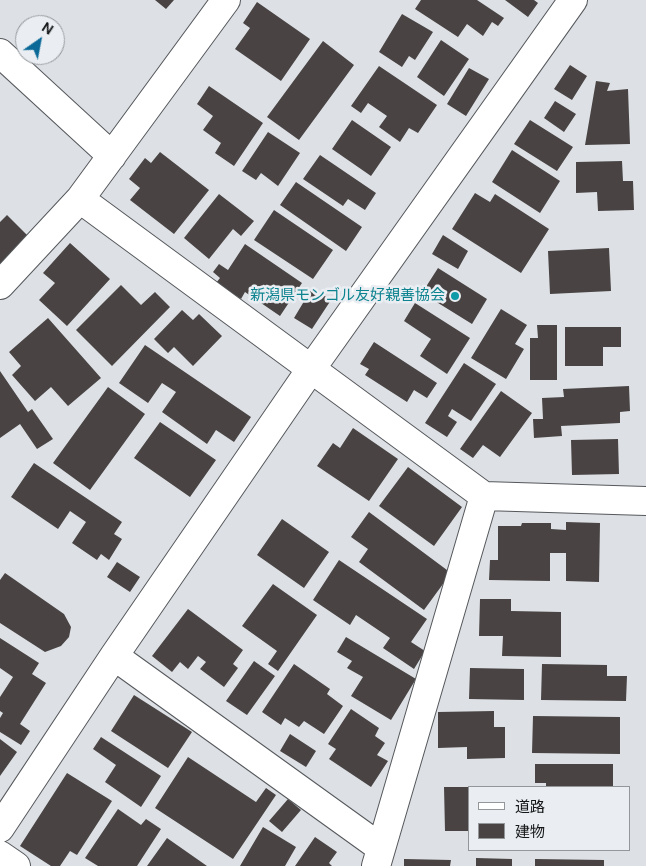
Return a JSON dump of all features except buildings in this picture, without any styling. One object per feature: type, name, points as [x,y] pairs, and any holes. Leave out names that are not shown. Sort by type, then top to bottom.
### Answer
[{"type":"street","points":[[0,284],[80,199],[226,0]]},
{"type":"street","points":[[0,828],[114,656],[311,369],[573,0]]},
{"type":"street","points":[[0,53],[112,156]]},
{"type":"street","points":[[80,199],[484,496],[646,501]]},
{"type":"street","points":[[114,656],[379,857],[484,496]]},
{"type":"street","points":[[0,855],[16,866]]},
{"type":"place","name":"新潟県モンゴル友好親善協会","points":[[455,296]]}]
